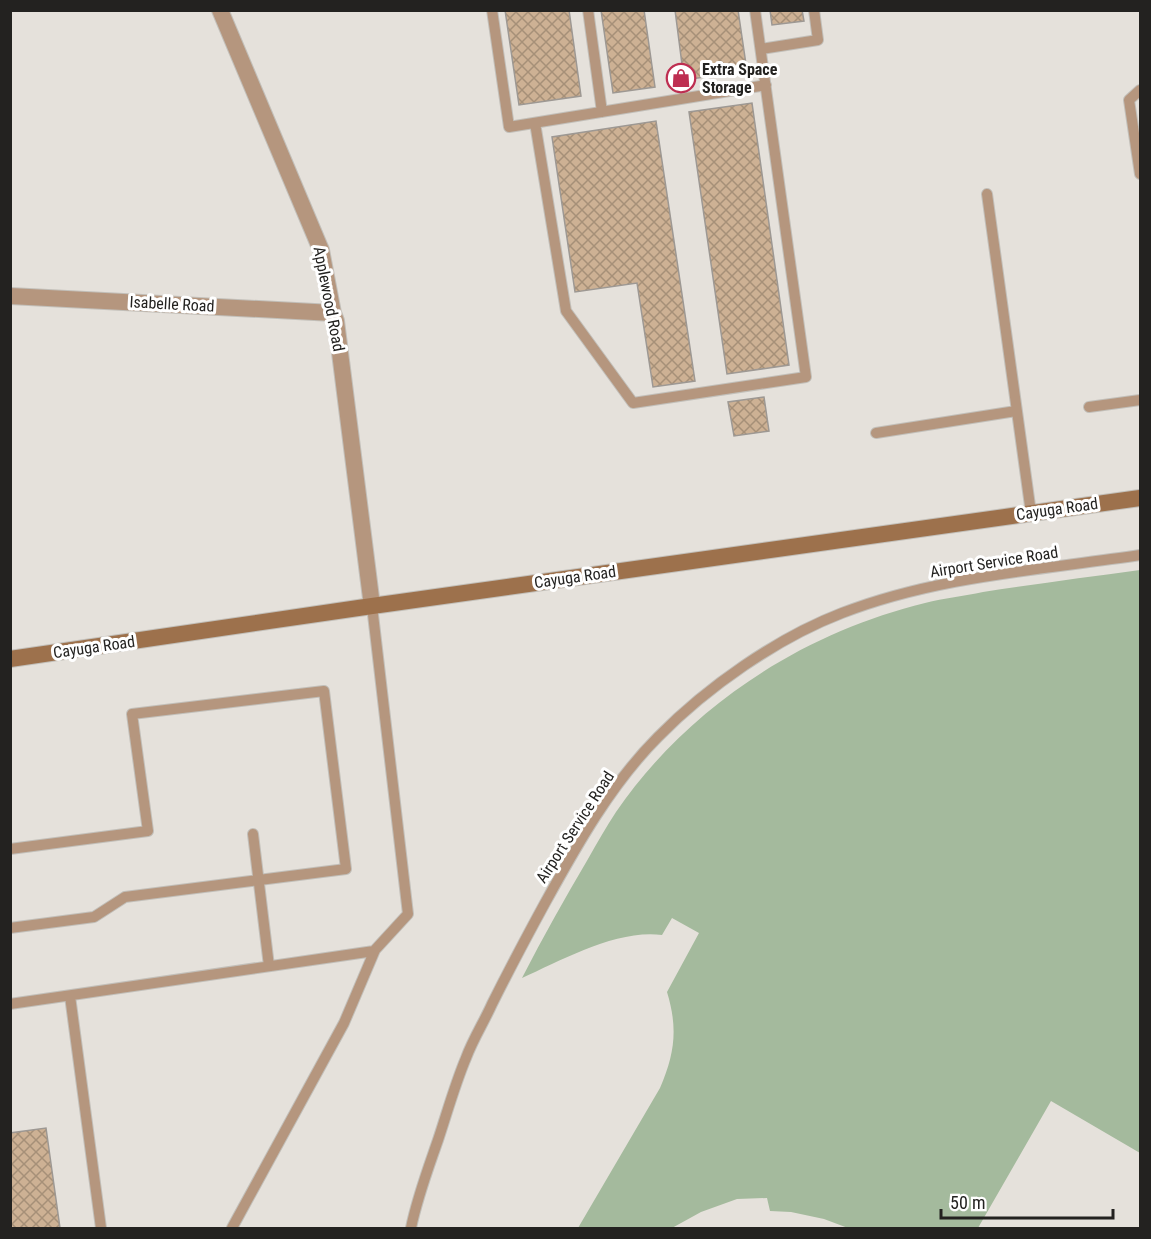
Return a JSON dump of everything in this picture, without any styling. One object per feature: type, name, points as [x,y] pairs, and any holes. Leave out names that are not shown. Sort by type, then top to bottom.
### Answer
[{"type":"main road","name":"Cayuga Road","points":[[10,659],[1140,498]]},
{"type":"street","name":"Applewood Road","points":[[220,10],[321,250],[336,321],[372,606]]},
{"type":"street","name":"Isabelle Road","points":[[10,296],[333,313]]},
{"type":"lane","points":[[492,10],[510,128],[766,85]]},
{"type":"lane","points":[[588,10],[602,112]]},
{"type":"lane","points":[[535,123],[566,311],[633,403],[806,376],[755,10]]},
{"type":"lane","points":[[761,49],[818,40],[814,10]]},
{"type":"lane","points":[[1140,90],[1129,100],[1140,174]]},
{"type":"lane","points":[[987,194],[1031,513]]},
{"type":"lane","points":[[1089,407],[1140,400]]},
{"type":"lane","points":[[876,433],[1016,411]]},
{"type":"lane","name":"Airport Service Road","points":[[411,1228],[417,1201],[466,1058],[525,938],[564,868],[603,806],[658,736],[720,683],[754,660],[803,631],[840,613],[930,586],[1140,555]]},
{"type":"lane","points":[[232,1228],[344,1023],[375,950],[408,914],[372,606]]},
{"type":"lane","points":[[10,849],[148,831],[132,714],[324,691],[346,870],[125,897],[94,917],[10,928]]},
{"type":"lane","points":[[253,834],[269,966]]},
{"type":"lane","points":[[10,1004],[375,950]]},
{"type":"lane","points":[[70,996],[101,1228]]},
{"type":"green space","points":[[1140,570],[1140,1153],[1051,1101],[978,1228],[848,1228],[824,1219],[791,1212],[770,1211],[767,1198],[737,1199],[701,1212],[672,1228],[578,1228],[660,1088],[672,1052],[674,1029],[667,992],[699,933],[672,918],[662,935],[645,934],[608,941],[522,978],[605,829],[645,774],[677,739],[751,679],[835,634],[879,616],[939,600]]},
{"type":"building","points":[[505,10],[569,10],[581,96],[519,105]]},
{"type":"building","points":[[601,10],[644,10],[655,87],[613,93]]},
{"type":"building","points":[[675,10],[738,10],[747,71],[684,80]]},
{"type":"building","points":[[770,10],[802,10],[804,21],[772,25]]},
{"type":"building","points":[[752,103],[789,365],[727,374],[689,112]]},
{"type":"building","points":[[656,121],[695,381],[653,387],[637,283],[575,292],[552,137]]},
{"type":"building","points":[[764,397],[769,431],[734,436],[728,402]]},
{"type":"building","points":[[46,1128],[60,1228],[10,1228],[10,1133]]},
{"type":"place","name":"Extra Space Storage","points":[[681,78]]}]
